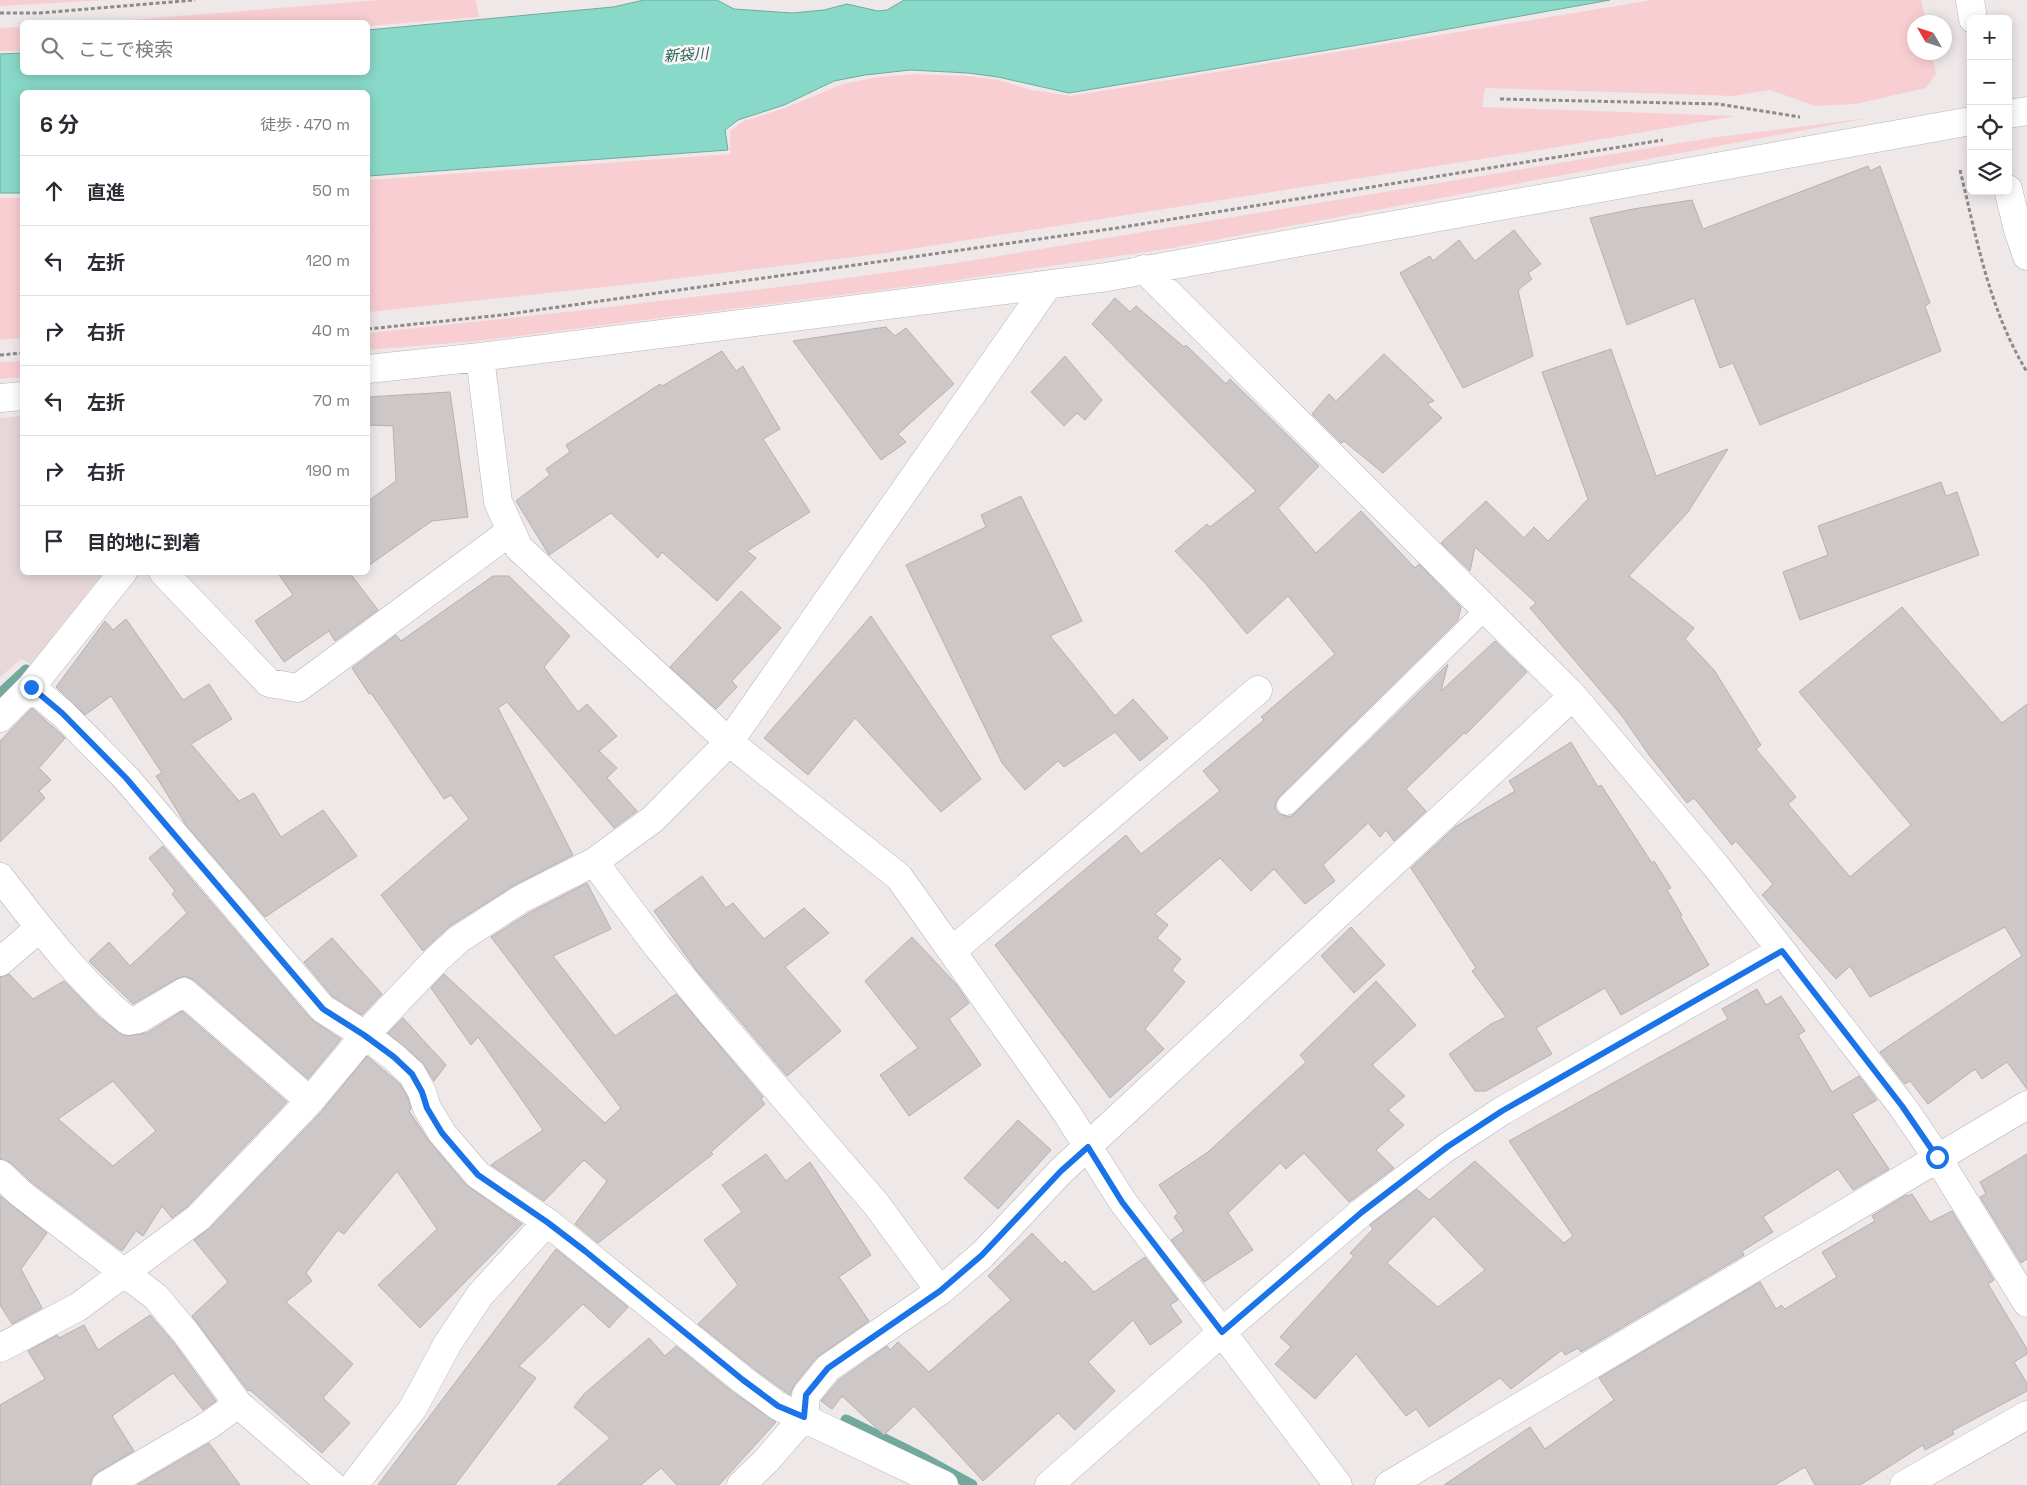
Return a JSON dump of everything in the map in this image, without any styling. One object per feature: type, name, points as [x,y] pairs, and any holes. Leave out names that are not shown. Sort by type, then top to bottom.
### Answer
[{"type":"main road","points":[[1970,0],[1972,15]]},
{"type":"main road","points":[[2012,113],[2027,111]]},
{"type":"main road","points":[[370,369],[480,357],[1106,278],[1144,269],[1967,122]]},
{"type":"main road","points":[[2009,195],[2027,256]]},
{"type":"main road","points":[[1144,269],[1573,696],[1716,866],[1902,1106],[1937,1157],[2027,1303]]},
{"type":"main road","points":[[0,1348],[78,1307],[198,1218],[310,1101],[364,1035],[438,958],[459,939],[521,899],[594,862],[653,819],[728,742],[1048,285]]},
{"type":"main road","points":[[480,357],[498,502],[518,548],[728,742],[899,877],[1060,1104],[1122,1202],[1338,1485]]},
{"type":"main road","points":[[0,398],[20,396]]},
{"type":"main road","points":[[166,575],[268,683],[298,688],[511,531]]},
{"type":"main road","points":[[0,718],[31,687],[121,575]]},
{"type":"main road","points":[[31,687],[62,713],[126,778],[323,1009],[364,1035],[394,1057],[412,1074],[422,1092],[427,1108],[442,1133],[478,1175],[547,1222],[778,1406],[944,1485]]},
{"type":"main road","points":[[952,951],[1258,690]]},
{"type":"main road","points":[[740,1485],[766,1461],[804,1417],[806,1395],[828,1368],[940,1291],[982,1255],[1061,1171],[1573,696]]},
{"type":"main road","points":[[594,862],[657,946],[703,1003],[876,1204],[940,1291]]},
{"type":"main road","points":[[0,877],[39,928],[109,1006],[128,1021],[139,1019],[184,992],[310,1101]]},
{"type":"main road","points":[[0,962],[39,928]]},
{"type":"main road","points":[[1049,1485],[1222,1332],[1362,1212],[1447,1147],[1502,1111],[1782,951]]},
{"type":"main road","points":[[1389,1485],[2027,1105]]},
{"type":"main road","points":[[0,1174],[20,1193],[156,1297],[186,1333],[238,1404],[332,1485]]},
{"type":"main road","points":[[354,1485],[413,1408],[448,1343],[480,1295],[547,1222]]},
{"type":"main road","points":[[106,1485],[209,1425],[238,1404]]},
{"type":"main road","points":[[1904,1485],[2027,1415]]},
{"type":"lane","points":[[1286,805],[1486,610]]},
{"type":"path","points":[[0,13],[40,13],[195,0]]},
{"type":"path","points":[[1500,99],[1718,104],[1803,117],[1783,120]]},
{"type":"path","points":[[370,329],[502,315],[1098,230],[1666,139]]},
{"type":"path","points":[[1960,170],[1989,290],[2011,346],[2027,372]]},
{"type":"path","points":[[0,355],[20,353]]},
{"type":"shaded area","points":[[0,0],[107,0],[0,6]]},
{"type":"shaded area","points":[[379,0],[476,0],[479,17],[370,26],[370,20],[131,20]]},
{"type":"shaded area","points":[[1652,0],[1921,0],[1924,15],[1907,15],[1907,60],[1933,60],[1936,74],[1926,88],[1855,104],[1815,106],[1770,90],[1733,96],[1485,88],[1482,107],[1736,116],[1545,149],[879,254],[632,284],[370,312],[370,180],[730,154],[730,131],[744,121],[785,108],[843,84],[872,78],[914,74],[968,76],[999,80],[1031,90],[1071,96]]},
{"type":"shaded area","points":[[20,27],[20,51],[0,51],[0,28]]},
{"type":"shaded area","points":[[1869,118],[1172,248],[944,282],[478,341],[370,350],[370,333],[796,285],[956,263],[1710,138]]},
{"type":"shaded area","points":[[0,198],[20,198],[20,338],[0,340]]},
{"type":"shaded area","points":[[20,361],[20,377],[0,379],[0,362]]},
{"type":"shaded area","points":[[20,416],[20,575],[101,575],[31,664],[21,659],[0,677],[0,418]]},
{"type":"water","name":"新袋川","points":[[644,0],[717,0],[734,9],[792,13],[824,10],[847,4],[878,11],[887,10],[904,0],[1610,0],[1376,42],[1069,93],[998,77],[968,73],[910,70],[865,75],[834,81],[784,105],[738,120],[725,130],[728,150],[370,176],[370,90],[20,90],[20,193],[0,193],[0,54],[20,53],[20,75],[370,75],[370,30],[613,7]]},
{"type":"building","points":[[1868,166],[1870,171],[1880,166],[1930,303],[1925,306],[1941,351],[1760,425],[1733,363],[1720,368],[1694,298],[1627,325],[1590,218],[1692,200],[1703,229]]},
{"type":"building","points":[[1514,230],[1541,264],[1528,273],[1532,279],[1518,290],[1533,356],[1463,388],[1400,273],[1430,256],[1433,261],[1459,240],[1475,261]]},
{"type":"building","points":[[1115,298],[1130,312],[1136,306],[1184,347],[1186,345],[1226,384],[1230,379],[1319,466],[1278,508],[1316,553],[1361,511],[1415,568],[1419,564],[1461,607],[1458,620],[1279,797],[1275,808],[1279,814],[1290,817],[1295,813],[1448,664],[1441,691],[1495,641],[1527,672],[1466,734],[1464,733],[1406,789],[1426,811],[1394,841],[1386,830],[1380,837],[1368,823],[1323,865],[1335,881],[1305,904],[1274,869],[1251,891],[1220,858],[1155,914],[1168,925],[1157,938],[1181,959],[1172,970],[1185,982],[1145,1029],[1164,1049],[1110,1098],[995,945],[1126,835],[1141,854],[1220,791],[1203,771],[1264,720],[1261,717],[1335,654],[1288,596],[1247,634],[1205,583],[1175,551],[1207,524],[1210,527],[1256,491],[1092,324]]},
{"type":"building","points":[[886,327],[895,336],[906,328],[954,384],[898,434],[906,442],[881,460],[793,341]]},
{"type":"building","points":[[1611,349],[1656,476],[1728,449],[1688,512],[1629,576],[1694,628],[1685,639],[1714,670],[1761,745],[1756,749],[1796,797],[1788,804],[1850,877],[1911,825],[1799,692],[1902,607],[2002,723],[2027,704],[2027,1089],[2007,1062],[1982,1079],[1975,1069],[1928,1104],[1910,1081],[1905,1084],[1880,1052],[2022,956],[2005,927],[1870,997],[1850,966],[1836,979],[1762,895],[1773,884],[1736,841],[1732,845],[1694,798],[1687,803],[1649,755],[1622,716],[1530,608],[1536,603],[1475,547],[1470,571],[1441,543],[1486,501],[1524,538],[1534,527],[1548,541],[1588,499],[1542,372]]},
{"type":"building","points":[[722,351],[736,371],[743,366],[780,429],[763,439],[810,512],[747,551],[756,558],[717,601],[662,552],[658,558],[611,513],[549,555],[516,501],[550,475],[546,469],[570,452],[566,445],[660,384],[662,386]]},
{"type":"building","points":[[1384,354],[1434,401],[1427,404],[1442,418],[1383,473],[1344,441],[1341,443],[1312,414],[1329,394],[1336,401]]},
{"type":"building","points":[[1065,356],[1102,400],[1085,420],[1077,413],[1064,426],[1031,392]]},
{"type":"building","points":[[450,392],[468,517],[432,521],[370,565],[370,500],[396,481],[393,426],[370,425],[370,397]]},
{"type":"building","points":[[1941,482],[1946,496],[1957,492],[1979,555],[1800,620],[1783,572],[1828,555],[1818,526]]},
{"type":"building","points":[[1021,496],[1082,621],[1050,636],[1115,716],[1133,699],[1168,738],[1140,761],[1115,732],[1064,767],[1058,761],[1025,790],[1002,763],[906,565],[986,527],[981,515]]},
{"type":"building","points":[[279,575],[351,575],[378,610],[335,641],[329,631],[284,662],[255,621],[293,595]]},
{"type":"building","points":[[493,576],[509,576],[570,636],[544,667],[578,712],[587,704],[617,736],[599,751],[617,768],[607,778],[637,811],[614,828],[507,702],[498,708],[573,855],[513,886],[450,926],[423,951],[381,895],[469,819],[451,795],[444,799],[352,668],[396,635],[401,641]]},
{"type":"building","points":[[741,591],[781,628],[732,681],[737,687],[716,709],[670,667]]},
{"type":"building","points":[[871,616],[981,779],[941,812],[855,718],[808,775],[764,738]]},
{"type":"building","points":[[126,619],[183,700],[209,684],[232,719],[191,744],[239,801],[254,793],[281,837],[323,810],[357,856],[265,917],[186,825],[156,776],[162,773],[111,696],[85,715],[56,687],[105,621],[113,630]]},
{"type":"building","points":[[32,708],[65,738],[39,768],[51,780],[39,791],[45,798],[0,842],[0,741]]},
{"type":"building","points":[[1571,742],[1598,787],[1601,785],[1652,863],[1654,861],[1671,888],[1667,890],[1709,965],[1621,1015],[1605,988],[1536,1028],[1552,1054],[1486,1091],[1475,1091],[1449,1054],[1491,1024],[1506,1017],[1472,971],[1476,968],[1411,868],[1455,827],[1515,791],[1509,781]]},
{"type":"building","points":[[163,846],[311,1019],[341,1039],[308,1079],[194,980],[185,976],[176,979],[133,1004],[89,961],[109,942],[130,966],[187,913],[172,894],[175,891],[149,858]]},
{"type":"building","points":[[702,876],[726,908],[733,903],[764,939],[804,908],[829,933],[785,967],[841,1031],[787,1076],[697,971],[654,911]]},
{"type":"building","points":[[587,883],[611,929],[553,956],[615,1036],[676,994],[763,1097],[761,1099],[765,1104],[711,1152],[713,1154],[598,1243],[575,1224],[607,1181],[584,1160],[544,1201],[491,1165],[543,1130],[478,1037],[471,1045],[431,988],[444,974],[605,1123],[621,1108],[491,937],[529,913]]},
{"type":"building","points":[[1351,927],[1385,965],[1354,993],[1321,956]]},
{"type":"building","points":[[912,937],[956,984],[969,1003],[949,1019],[981,1065],[909,1116],[880,1075],[918,1048],[865,981]]},
{"type":"building","points":[[332,938],[382,994],[362,1015],[333,997],[304,962]]},
{"type":"building","points":[[9,974],[33,999],[64,981],[99,1017],[124,1036],[147,1033],[182,1011],[287,1102],[188,1206],[172,1218],[162,1206],[143,1236],[136,1231],[122,1251],[30,1181],[11,1163],[0,1159],[0,977]],"holes":[[[113,1081],[156,1131],[113,1166],[58,1119]]]},
{"type":"building","points":[[1376,981],[1416,1025],[1372,1065],[1405,1096],[1388,1110],[1404,1125],[1376,1150],[1394,1168],[1349,1202],[1304,1153],[1286,1169],[1280,1163],[1228,1213],[1253,1250],[1204,1282],[1171,1240],[1184,1231],[1174,1217],[1178,1213],[1159,1185],[1208,1152],[1306,1062],[1300,1055]]},
{"type":"building","points":[[1757,989],[1766,1005],[1781,996],[1805,1031],[1798,1035],[1832,1092],[1859,1076],[1877,1100],[1852,1114],[1889,1169],[1853,1190],[1838,1169],[1763,1217],[1773,1232],[1742,1251],[1744,1255],[1581,1352],[1578,1348],[1565,1355],[1562,1350],[1511,1389],[1500,1378],[1429,1427],[1416,1409],[1406,1416],[1356,1354],[1315,1399],[1275,1364],[1291,1347],[1280,1337],[1354,1256],[1350,1253],[1373,1229],[1370,1225],[1417,1189],[1429,1200],[1475,1161],[1564,1243],[1573,1236],[1509,1141],[1728,1019],[1722,1009]],"holes":[[[1434,1216],[1485,1270],[1438,1307],[1387,1263]]]},
{"type":"building","points":[[403,1018],[446,1065],[434,1081],[423,1063],[388,1033]]},
{"type":"building","points":[[367,1056],[400,1084],[408,1098],[411,1109],[409,1111],[429,1141],[466,1185],[522,1224],[420,1328],[378,1285],[437,1229],[397,1171],[344,1234],[338,1230],[306,1273],[312,1281],[286,1302],[353,1364],[323,1398],[350,1423],[322,1453],[250,1390],[248,1391],[192,1316],[228,1282],[194,1240],[209,1229],[321,1112]]},
{"type":"building","points":[[1018,1120],[1051,1150],[998,1209],[964,1178]]},
{"type":"building","points":[[766,1154],[786,1181],[810,1162],[871,1255],[839,1277],[869,1321],[816,1358],[794,1385],[790,1395],[698,1324],[738,1285],[704,1240],[742,1212],[722,1185]]},
{"type":"building","points":[[2027,1154],[2027,1259],[2021,1263],[1980,1197],[1986,1194],[1980,1182]]},
{"type":"building","points":[[1912,1194],[1930,1222],[1952,1211],[1994,1280],[1988,1284],[2027,1349],[2027,1354],[2014,1362],[2027,1383],[2027,1391],[1952,1431],[1954,1434],[1925,1450],[1923,1445],[1860,1485],[1815,1485],[1805,1467],[1775,1485],[1444,1485],[1530,1427],[1545,1449],[1614,1400],[1599,1378],[1760,1282],[1776,1309],[1781,1305],[1785,1309],[1837,1277],[1822,1252],[1875,1221],[1872,1216],[1906,1195]]},
{"type":"building","points":[[0,1196],[47,1233],[21,1269],[42,1308],[12,1324],[0,1305]]},
{"type":"building","points":[[1032,1233],[1062,1264],[1065,1261],[1094,1292],[1145,1257],[1178,1300],[1170,1305],[1182,1322],[1162,1337],[1150,1345],[1133,1320],[1088,1362],[1115,1391],[1075,1430],[1058,1413],[983,1481],[914,1406],[884,1435],[842,1396],[832,1409],[821,1401],[839,1380],[887,1346],[890,1350],[898,1342],[929,1372],[1011,1300],[988,1276]]},
{"type":"building","points":[[556,1249],[628,1307],[609,1328],[583,1304],[519,1366],[536,1378],[455,1485],[378,1485]]},
{"type":"building","points":[[150,1315],[174,1343],[216,1401],[203,1410],[173,1373],[112,1416],[134,1451],[98,1472],[92,1478],[90,1485],[0,1485],[0,1405],[45,1379],[28,1351],[57,1335],[59,1338],[84,1325],[98,1350]]},
{"type":"building","points":[[649,1338],[665,1356],[676,1346],[734,1393],[776,1422],[719,1485],[677,1485],[661,1468],[641,1485],[557,1485],[610,1438],[574,1407],[584,1394]]},
{"type":"building","points":[[209,1443],[240,1485],[137,1485]]},
{"type":"waterway","points":[[0,694],[26,670]]},
{"type":"waterway","points":[[846,1420],[923,1458],[972,1485]]},
{"type":"route","points":[[31,687],[62,713],[126,778],[323,1009],[364,1035],[394,1057],[412,1074],[422,1092],[427,1108],[442,1133],[478,1175],[547,1222],[585,1251],[743,1380],[778,1406],[804,1417],[806,1395],[828,1368],[860,1344],[940,1291],[982,1255],[1061,1171],[1088,1147],[1122,1202],[1222,1332],[1362,1212],[1447,1147],[1502,1111],[1782,951],[1902,1106],[1937,1157]]}]
